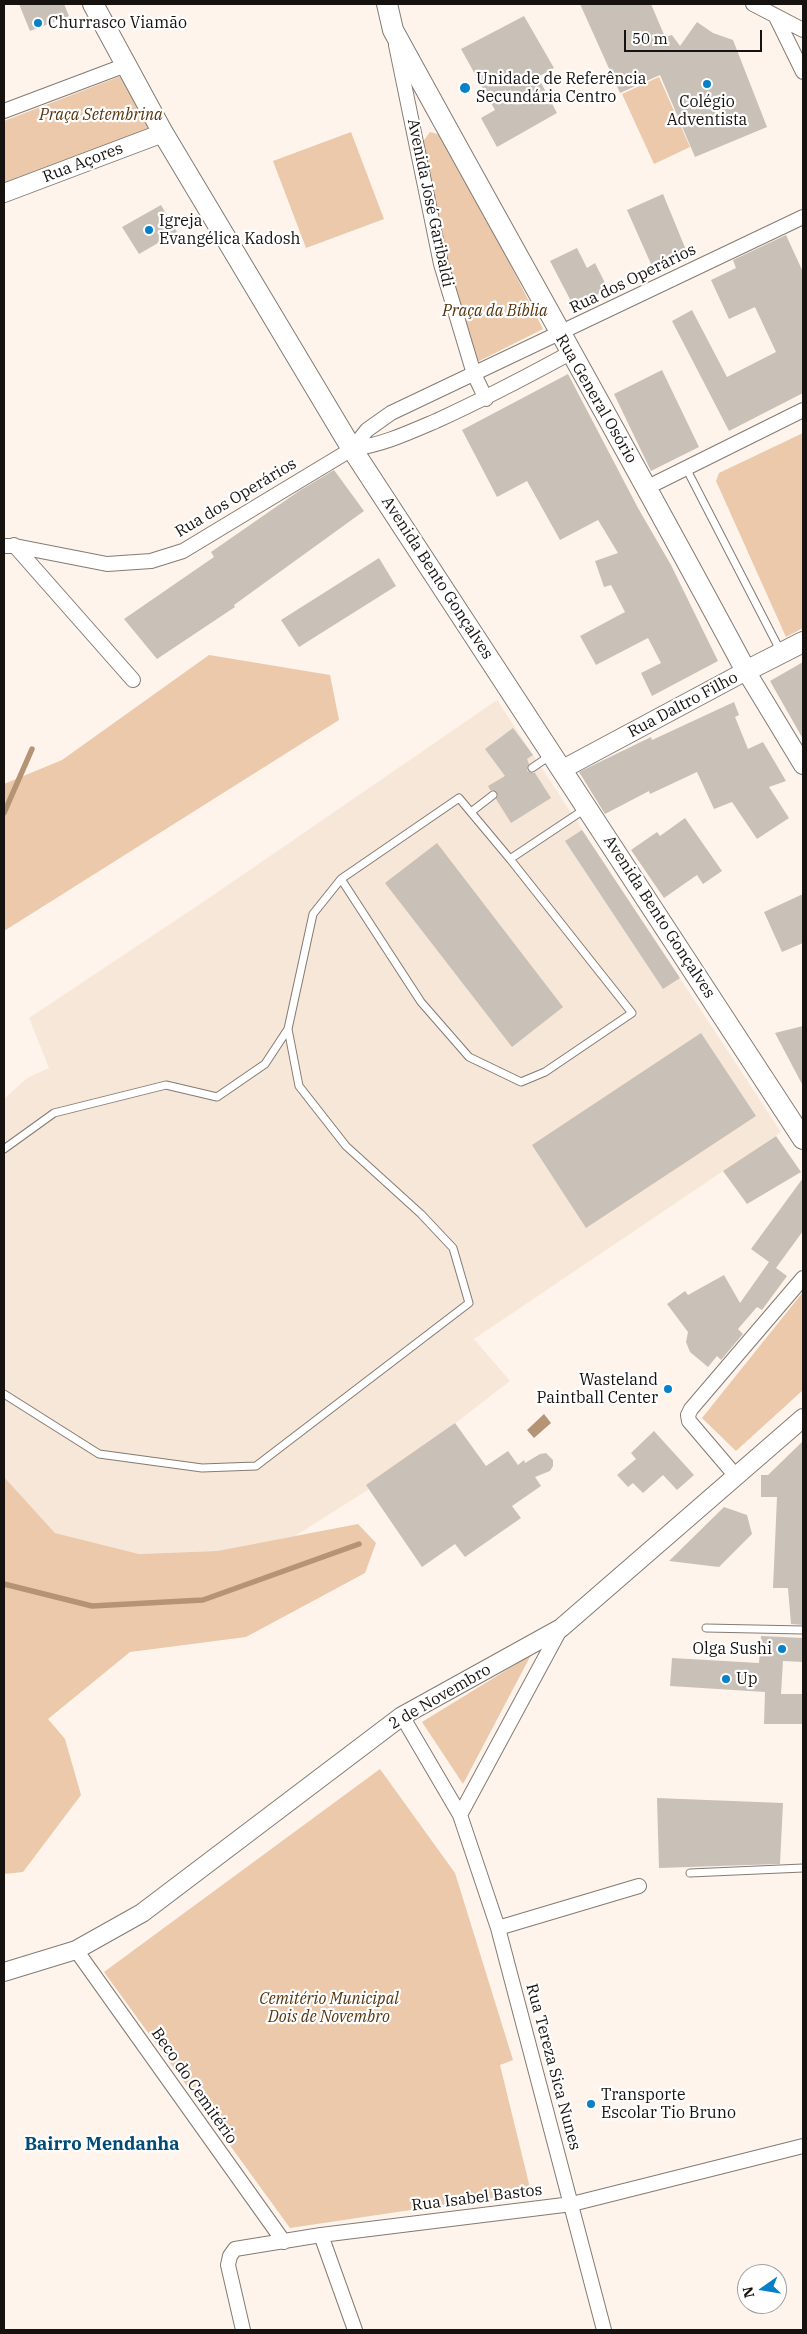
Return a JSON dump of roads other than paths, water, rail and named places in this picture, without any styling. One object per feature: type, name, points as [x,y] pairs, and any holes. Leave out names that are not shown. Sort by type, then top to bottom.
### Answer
[{"type":"main road","name":"Avenida Bento Gonçalves","points":[[93,4],[163,133],[352,449],[558,761],[803,1139]]},
{"type":"main road","name":"Avenida José Garibaldi","points":[[388,4],[393,30]]},
{"type":"main road","name":"Rua General Osório","points":[[393,30],[559,334],[648,487],[746,671]]},
{"type":"main road","name":"Rua Daltro Filho","points":[[746,671],[803,642]]},
{"type":"street","points":[[753,4],[803,30]]},
{"type":"street","points":[[776,17],[803,72]]},
{"type":"street","name":"Avenida José Garibaldi","points":[[393,30],[441,264],[474,374],[486,398]]},
{"type":"street","points":[[4,110],[126,64]]},
{"type":"street","name":"Rua Açores","points":[[4,193],[163,133]]},
{"type":"street","name":"Rua dos Operários","points":[[9,546],[107,564],[151,561],[183,551],[352,449],[367,430],[391,413],[803,217]]},
{"type":"street","name":"Rua dos Operários","points":[[352,449],[374,446],[400,437],[486,398],[570,353]]},
{"type":"street","points":[[648,487],[803,410]]},
{"type":"street","points":[[4,536],[9,546],[50,587],[132,680]]},
{"type":"street","points":[[47,553],[46,569],[50,587]]},
{"type":"street","name":"Rua Daltro Filho","points":[[558,761],[746,671]]},
{"type":"street","name":"Rua General Osório","points":[[746,671],[803,765]]},
{"type":"street","points":[[735,1475],[689,1421],[688,1415],[803,1278]]},
{"type":"street","name":"2 de Novembro","points":[[4,1972],[76,1950],[142,1913],[402,1716],[561,1628],[735,1475],[803,1418]]},
{"type":"street","points":[[460,1815],[561,1628]]},
{"type":"street","name":"Rua Tereza Sica Nunes","points":[[402,1716],[460,1815],[498,1928],[604,2330]]},
{"type":"street","points":[[498,1928],[639,1886]]},
{"type":"street","name":"Beco do Cemitério","points":[[76,1950],[284,2242]]},
{"type":"street","name":"Rua Isabel Bastos","points":[[243,2330],[228,2265],[230,2256],[235,2249],[284,2242],[321,2234],[572,2204],[803,2146]]},
{"type":"street","points":[[321,2234],[355,2330]]},
{"type":"lane","points":[[686,468],[781,653]]},
{"type":"lane","points":[[532,768],[558,761]]},
{"type":"lane","points":[[471,812],[493,795]]},
{"type":"lane","points":[[4,1149],[54,1113],[166,1085],[217,1097],[264,1064],[288,1029],[313,914],[342,878],[459,798],[632,1013],[545,1072],[521,1082],[469,1057],[421,1002],[342,878]]},
{"type":"lane","points":[[510,859],[587,807]]},
{"type":"lane","points":[[4,1394],[99,1454],[202,1468],[256,1466],[469,1303],[453,1248],[422,1214],[346,1146],[299,1086],[288,1029]]},
{"type":"lane","points":[[706,1628],[803,1630]]},
{"type":"lane","points":[[690,1873],[803,1868]]},
{"type":"waterway","points":[[4,813],[32,749]]},
{"type":"waterway","points":[[4,1584],[92,1606],[203,1600],[359,1544]]},
{"type":"place","name":"Churrasco Viamão","points":[[38,23]]},
{"type":"place","name":"Colégio Adventista","points":[[707,84]]},
{"type":"place","name":"Unidade de Referência Secundária Centro","points":[[465,88]]},
{"type":"place","name":"Igreja Evangélica Kadosh","points":[[149,230]]},
{"type":"place","name":"Wasteland Paintball Center","points":[[668,1389]]},
{"type":"place","name":"Olga Sushi","points":[[782,1649]]},
{"type":"place","name":"Up","points":[[726,1679]]},
{"type":"place","name":"Transporte Escolar Tio Bruno","points":[[591,2104]]},
{"type":"district","name":"Bairro Mendanha","points":[[102,2145]]},
{"type":"park label","name":"Praça Setembrina","points":[[101,115]]},
{"type":"park label","name":"Praça da Bíblia","points":[[495,311]]},
{"type":"park label","name":"Cemitério Municipal Dois de Novembro","points":[[329,2008]]}]
